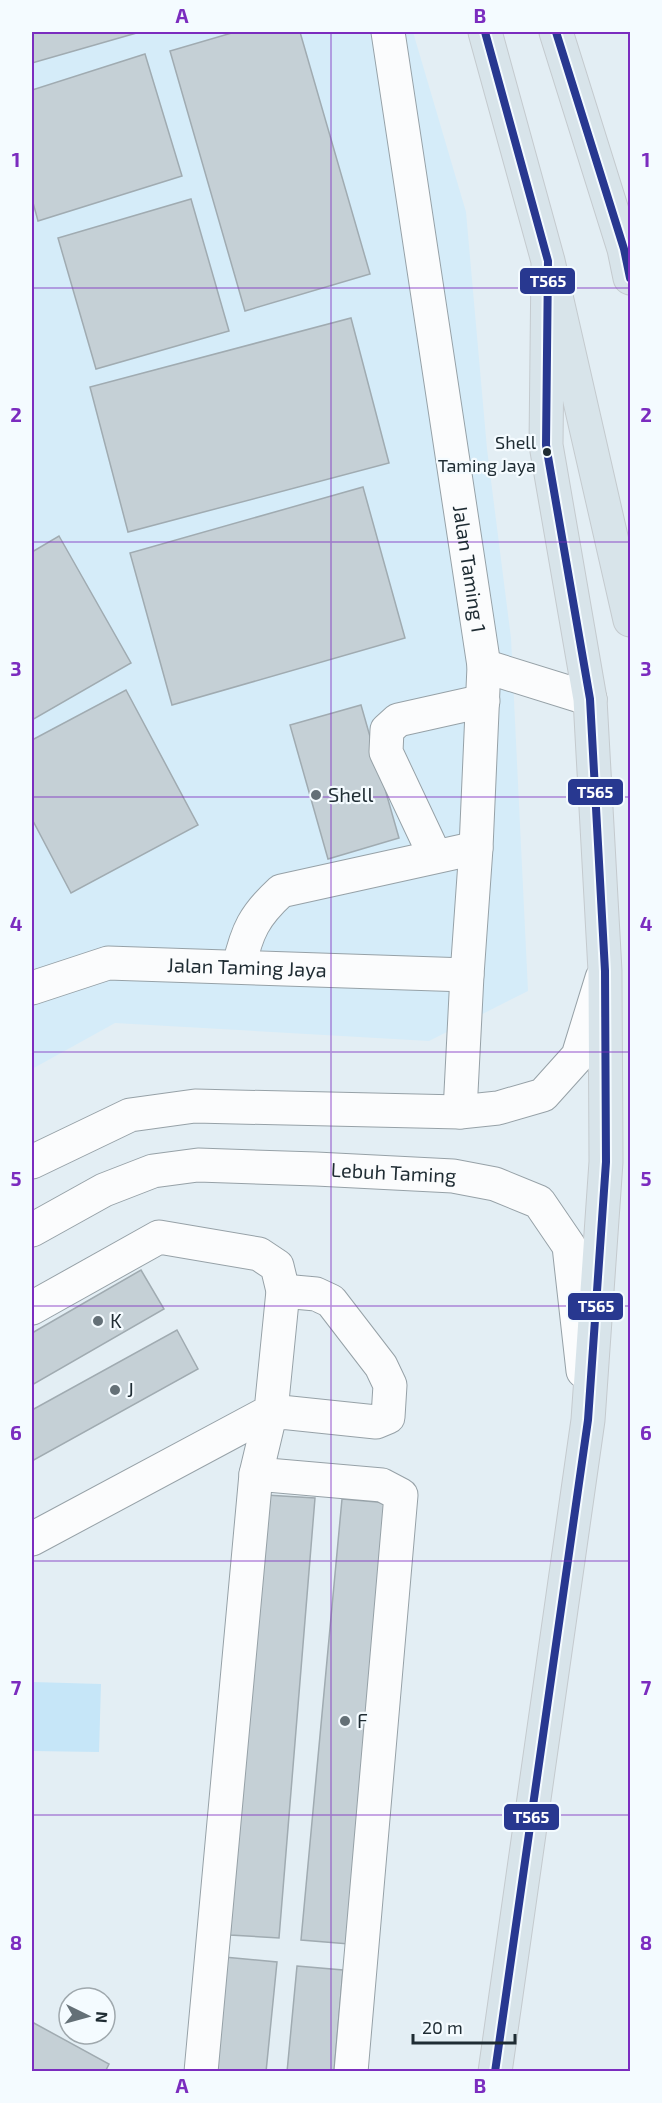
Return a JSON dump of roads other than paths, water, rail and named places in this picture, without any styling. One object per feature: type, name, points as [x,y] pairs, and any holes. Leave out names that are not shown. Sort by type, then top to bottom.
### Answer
[{"type":"highway","points":[[485,32],[548,261],[630,620]]},
{"type":"highway","points":[[556,32],[624,249],[630,278]]},
{"type":"highway","points":[[495,2072],[588,1420],[606,1162],[605,971],[590,699],[546,445],[548,261]]},
{"type":"street","name":"Jalan Taming 1","points":[[388,32],[484,666],[460,1112]]},
{"type":"street","points":[[484,666],[590,699]]},
{"type":"street","points":[[435,856],[386,752],[387,730],[398,720],[483,701]]},
{"type":"street","points":[[239,966],[245,941],[261,909],[281,891],[476,848]]},
{"type":"street","name":"Jalan Taming Jaya","points":[[32,988],[108,963],[467,975]]},
{"type":"street","points":[[32,1162],[130,1114],[195,1106],[460,1112],[498,1108],[543,1095],[578,1056],[605,971]]},
{"type":"street","name":"Lebuh Taming","points":[[32,1230],[104,1190],[153,1171],[198,1165],[453,1176],[495,1184],[539,1202],[569,1246],[588,1420]]},
{"type":"street","points":[[32,1308],[159,1237],[259,1254],[277,1266],[284,1292],[271,1411],[256,1474],[201,2072]]},
{"type":"street","points":[[32,1539],[271,1411],[376,1422],[388,1417],[390,1385],[381,1366],[330,1301],[316,1294],[284,1292]]},
{"type":"street","points":[[256,1474],[382,1485],[401,1495],[351,2072]]},
{"type":"place","name":"Shell Taming Jaya","points":[[547,452]]},
{"type":"place","name":"Shell","points":[[316,795]]},
{"type":"place","name":"K","points":[[98,1321]]},
{"type":"place","name":"J","points":[[115,1390]]},
{"type":"place","name":"F","points":[[345,1721]]}]
